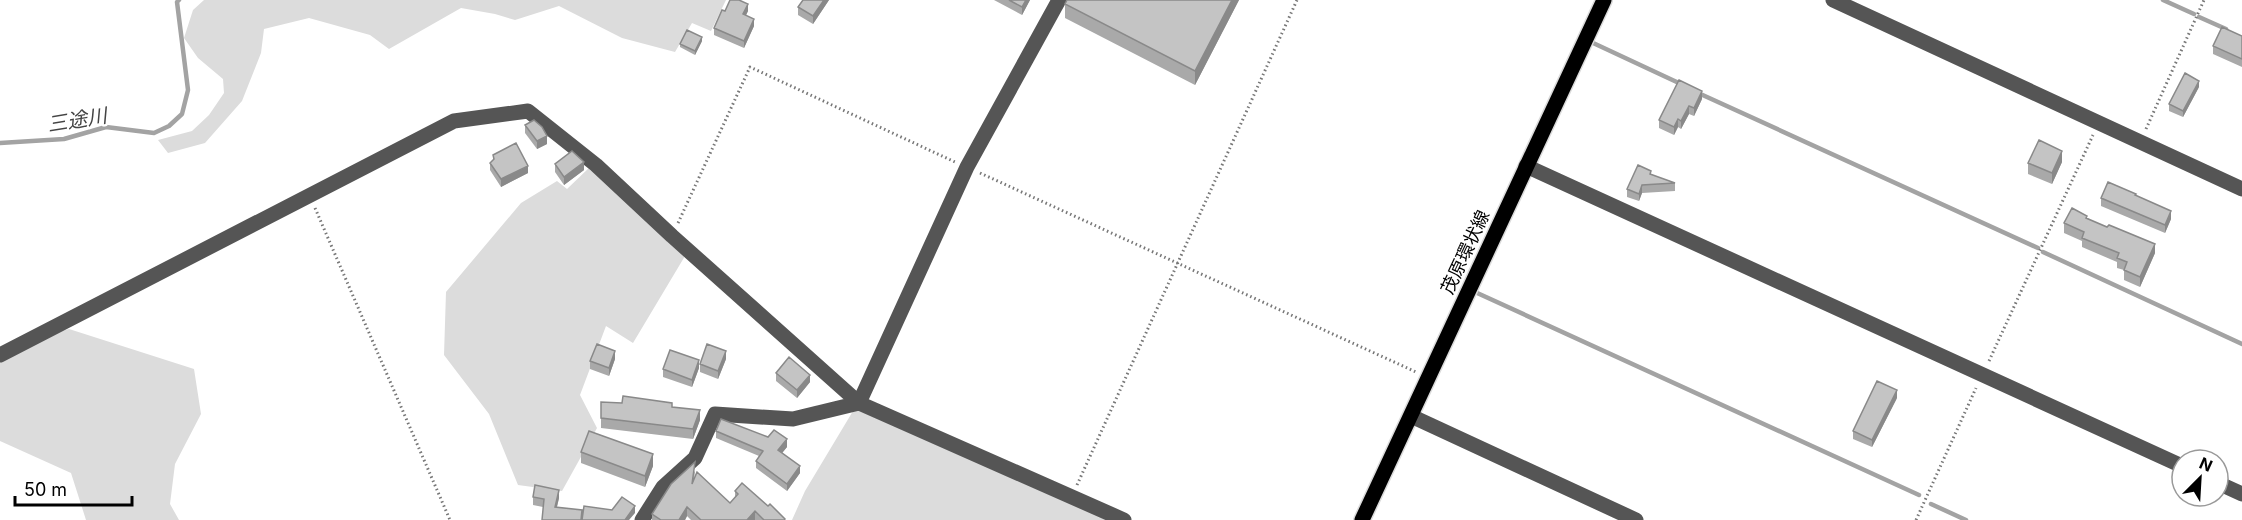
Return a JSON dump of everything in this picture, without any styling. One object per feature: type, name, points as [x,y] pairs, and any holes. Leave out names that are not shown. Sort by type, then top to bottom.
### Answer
[{"type":"main road","name":"茂原環状線","points":[[1362,520],[1605,0]]},
{"type":"street","points":[[859,403],[967,167],[1059,0]]},
{"type":"street","points":[[1833,0],[2242,189]]},
{"type":"street","points":[[0,355],[454,121],[528,111],[596,165],[859,403],[1124,520]]},
{"type":"street","points":[[1526,166],[2170,460]]},
{"type":"street","points":[[642,520],[663,487],[695,458],[715,414],[794,419],[859,403]]},
{"type":"street","points":[[1411,416],[1636,520]]},
{"type":"path","points":[[1072,496],[1297,0]]},
{"type":"path","points":[[2140,142],[2204,0]]},
{"type":"path","points":[[672,236],[750,67],[1429,378]]},
{"type":"path","points":[[1916,520],[2098,123]]},
{"type":"path","points":[[309,195],[450,520]]},
{"type":"shaded area","points":[[204,0],[726,0],[711,31],[692,23],[675,52],[622,38],[559,6],[515,20],[461,8],[389,49],[370,35],[309,18],[264,29],[261,53],[242,101],[205,143],[168,153],[158,140],[192,131],[209,115],[224,93],[223,79],[198,58],[184,38],[193,10]]},
{"type":"shaded area","points":[[591,166],[685,256],[633,343],[606,326],[580,395],[597,428],[562,491],[518,485],[489,414],[444,355],[446,292],[521,203],[557,181],[567,189]]},
{"type":"shaded area","points":[[69,329],[194,369],[201,414],[175,464],[170,504],[179,520],[86,520],[71,473],[0,441],[0,362],[10,345]]},
{"type":"shaded area","points":[[856,406],[1112,520],[792,520],[805,491]]},
{"type":"building","points":[[730,0],[739,0],[748,4],[743,14],[754,19],[744,41],[714,28],[722,10],[725,11]]},
{"type":"building","points":[[803,0],[824,0],[813,16],[798,7]]},
{"type":"building","points":[[1009,0],[1026,0],[1022,7]]},
{"type":"building","points":[[1067,0],[1232,0],[1195,71],[1065,4]]},
{"type":"building","points":[[2222,27],[2242,36],[2242,59],[2213,46]]},
{"type":"building","points":[[687,30],[702,37],[695,51],[680,44]]},
{"type":"building","points":[[2185,73],[2199,81],[2183,111],[2169,104]]},
{"type":"building","points":[[1679,80],[1702,91],[1694,108],[1689,106],[1681,121],[1678,119],[1674,127],[1659,120]]},
{"type":"building","points":[[534,120],[547,136],[537,141],[525,125]]},
{"type":"building","points":[[2039,140],[2062,151],[2052,173],[2028,163]]},
{"type":"building","points":[[516,143],[528,166],[501,179],[490,163],[494,159],[493,155]]},
{"type":"building","points":[[572,151],[584,162],[564,177],[555,164]]},
{"type":"building","points":[[1638,165],[1651,171],[1650,174],[1675,183],[1642,185],[1639,194],[1627,189]]},
{"type":"building","points":[[2108,182],[2171,211],[2165,225],[2101,198]]},
{"type":"building","points":[[2072,208],[2087,216],[2086,218],[2155,244],[2140,277],[2124,270],[2127,262],[2117,258],[2119,253],[2082,238],[2084,232],[2064,223]]},
{"type":"building","points":[[597,344],[615,351],[609,368],[590,361]]},
{"type":"building","points":[[707,344],[726,351],[718,371],[700,364]]},
{"type":"building","points":[[670,350],[699,360],[692,380],[663,369]]},
{"type":"building","points":[[789,357],[810,375],[797,390],[776,373]]},
{"type":"building","points":[[1877,381],[1897,390],[1872,440],[1853,431]]},
{"type":"building","points":[[623,396],[672,403],[672,407],[700,410],[693,429],[601,418],[601,402],[622,403]]},
{"type":"building","points":[[721,419],[768,437],[774,430],[787,439],[778,450],[800,466],[787,484],[756,461],[763,451],[716,431]]},
{"type":"building","points":[[589,431],[653,454],[645,476],[581,452]]},
{"type":"building","points":[[695,462],[692,484],[697,472],[730,503],[738,494],[735,491],[742,483],[768,506],[770,504],[785,519],[764,520],[755,511],[747,520],[701,520],[687,507],[679,520],[661,520],[652,514],[671,484]]},
{"type":"building","points":[[535,485],[559,490],[555,507],[582,510],[581,520],[542,520],[544,499],[533,497]]},
{"type":"building","points":[[622,497],[635,506],[625,520],[582,520],[584,506],[612,510]]},
{"type":"waterway","name":"三途川","points":[[0,143],[64,139],[106,127],[154,133],[169,126],[182,114],[188,90],[177,2],[179,0]]},
{"type":"waterway","points":[[2163,0],[2194,14]]},
{"type":"waterway","points":[[2199,17],[2226,29]]},
{"type":"waterway","points":[[1591,42],[1681,84]]},
{"type":"waterway","points":[[1696,92],[2038,248]]},
{"type":"waterway","points":[[2043,252],[2242,344]]},
{"type":"waterway","points":[[1475,292],[1919,495]]},
{"type":"waterway","points":[[1931,504],[1966,520]]}]
